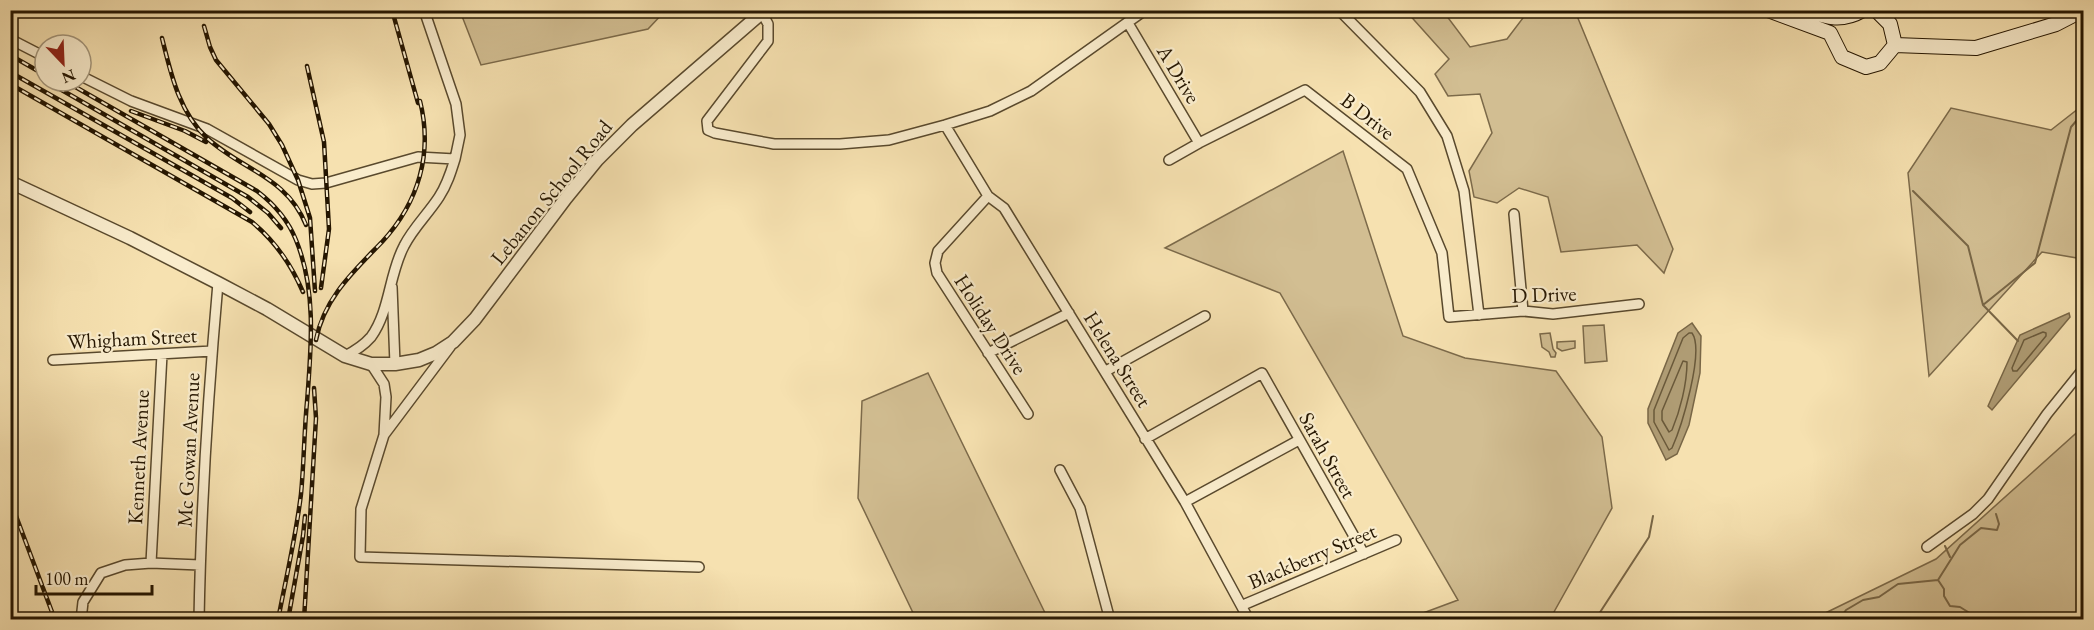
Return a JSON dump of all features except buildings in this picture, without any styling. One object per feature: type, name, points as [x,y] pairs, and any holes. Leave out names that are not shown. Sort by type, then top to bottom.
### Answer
[{"type":"main road","points":[[1767,10],[1827,18],[1851,17],[1863,10]]},
{"type":"main road","points":[[1876,10],[1890,24],[1895,45]]},
{"type":"main road","points":[[1895,45],[1976,48],[2056,24],[2083,10]]},
{"type":"main road","points":[[1804,16],[1830,33],[1842,57],[1866,67],[1880,63],[1895,45]]},
{"type":"street","points":[[345,356],[360,348],[378,325],[405,244],[439,197],[455,159],[460,135],[456,104],[424,10]]},
{"type":"street","name":"Lebanon School Road","points":[[10,182],[130,238],[218,283],[267,309],[345,356],[370,364],[395,364],[419,360],[453,342],[475,319],[597,160],[640,118],[763,12],[768,24],[768,41],[707,121],[708,130],[716,134],[774,144],[840,144],[889,140],[990,111],[1031,91],[1145,10]]},
{"type":"street","points":[[1339,10],[1420,92],[1447,136],[1464,191],[1479,315]]},
{"type":"street","name":"A Drive","points":[[1128,24],[1199,143]]},
{"type":"street","points":[[10,39],[33,51]]},
{"type":"street","points":[[93,82],[131,101],[207,129],[298,180],[312,184],[326,183],[418,157],[455,159]]},
{"type":"street","name":"B Drive","points":[[1169,160],[1305,90],[1407,169],[1442,253],[1449,317]]},
{"type":"street","name":"Helena Street","points":[[945,125],[988,196],[1004,208],[1106,371],[1185,502],[1243,605],[1249,620]]},
{"type":"street","name":"Holiday Drive","points":[[988,196],[938,251],[935,263],[938,273],[1028,414]]},
{"type":"street","points":[[1514,214],[1523,311]]},
{"type":"street","points":[[392,279],[395,364]]},
{"type":"street","name":"Mc Gowan Avenue","points":[[199,620],[212,351],[218,283]]},
{"type":"street","name":"D Drive","points":[[1449,317],[1523,311],[1553,315],[1640,304]]},
{"type":"street","points":[[988,353],[1069,314]]},
{"type":"street","points":[[1106,371],[1205,316]]},
{"type":"street","points":[[384,435],[453,342]]},
{"type":"street","name":"Whigham Street","points":[[53,360],[212,351]]},
{"type":"street","name":"Kenneth Avenue","points":[[151,563],[162,354]]},
{"type":"street","points":[[370,364],[384,384],[386,397],[384,435],[361,509],[360,557],[699,567]]},
{"type":"street","points":[[1927,547],[1974,514],[1988,500],[2047,414],[2084,368]]},
{"type":"street","name":"Sarah Street","points":[[1145,439],[1263,373],[1364,554]]},
{"type":"street","points":[[1185,502],[1299,440]]},
{"type":"street","points":[[1060,470],[1080,508],[1110,620]]},
{"type":"street","name":"Blackberry Street","points":[[1243,605],[1396,540]]},
{"type":"street","points":[[81,618],[82,602],[101,573],[125,565],[151,563],[200,565]]},
{"type":"shaded area","points":[[460,11],[665,11],[648,29],[481,65]]},
{"type":"shaded area","points":[[1406,11],[1443,11],[1470,47],[1507,39],[1523,18],[1520,11],[1575,11],[1673,249],[1664,273],[1637,245],[1561,252],[1548,197],[1519,188],[1497,203],[1474,197],[1469,171],[1492,133],[1480,94],[1448,96],[1435,74],[1449,59]]},
{"type":"shaded area","points":[[2083,105],[2083,259],[2042,252],[1929,376],[1908,173],[1951,108],[2051,130]]},
{"type":"shaded area","points":[[1343,151],[1403,336],[1465,358],[1556,371],[1602,437],[1612,508],[1550,619],[1407,619],[1458,600],[1280,293],[1165,248]]},
{"type":"shaded area","points":[[1604,325],[1607,361],[1585,363],[1583,326]]},
{"type":"shaded area","points":[[1550,333],[1555,357],[1551,357],[1549,352],[1542,347],[1540,334]]},
{"type":"shaded area","points":[[1575,341],[1575,348],[1562,351],[1557,348],[1557,342]]},
{"type":"shaded area","points":[[928,373],[1048,619],[916,619],[858,498],[862,401]]},
{"type":"shaded area","points":[[2083,427],[2083,619],[1813,619],[1936,559]]},
{"type":"water","points":[[2069,313],[2070,317],[1992,410],[1988,406],[2020,335]]},
{"type":"water","points":[[1692,323],[1701,336],[1700,373],[1689,425],[1677,454],[1666,460],[1648,423],[1648,409],[1678,333]]},
{"type":"waterway","points":[[1983,305],[2035,263],[2071,127],[2084,112]]},
{"type":"waterway","points":[[1913,191],[1968,246],[1983,305],[2018,341]]},
{"type":"waterway","points":[[1938,580],[1960,545],[1981,528],[1997,530],[1999,524],[1996,514]]},
{"type":"waterway","points":[[1595,620],[1649,537],[1653,516]]},
{"type":"waterway","points":[[1945,546],[1950,557]]},
{"type":"waterway","points":[[1938,580],[1950,606],[1960,607],[1981,620]]},
{"type":"waterway","points":[[1839,620],[1846,610],[1863,600],[1879,597],[1898,584],[1938,580]]},
{"type":"railway","points":[[316,340],[320,325],[333,298],[395,227],[414,194],[420,176],[425,139],[424,120],[392,10]]},
{"type":"railway","points":[[204,26],[216,60],[269,124],[282,145],[298,180],[310,218],[315,291]]},
{"type":"railway","points":[[162,38],[177,92],[197,128],[221,149],[276,185],[298,209],[306,225]]},
{"type":"railway","points":[[10,55],[33,68]]},
{"type":"railway","points":[[307,66],[324,142],[329,229],[321,288]]},
{"type":"railway","points":[[10,72],[232,198],[250,212]]},
{"type":"railway","points":[[10,84],[252,222],[282,254],[303,292]]},
{"type":"railway","points":[[67,93],[248,197],[268,213],[281,228]]},
{"type":"railway","points":[[86,93],[257,191],[280,213],[289,226],[303,259],[311,320],[301,494],[278,620]]},
{"type":"railway","points":[[131,111],[185,131],[206,142]]},
{"type":"railway","points":[[304,620],[316,418],[314,388]]},
{"type":"railway","points":[[10,500],[55,620]]},
{"type":"railway","points":[[288,620],[305,516]]}]
